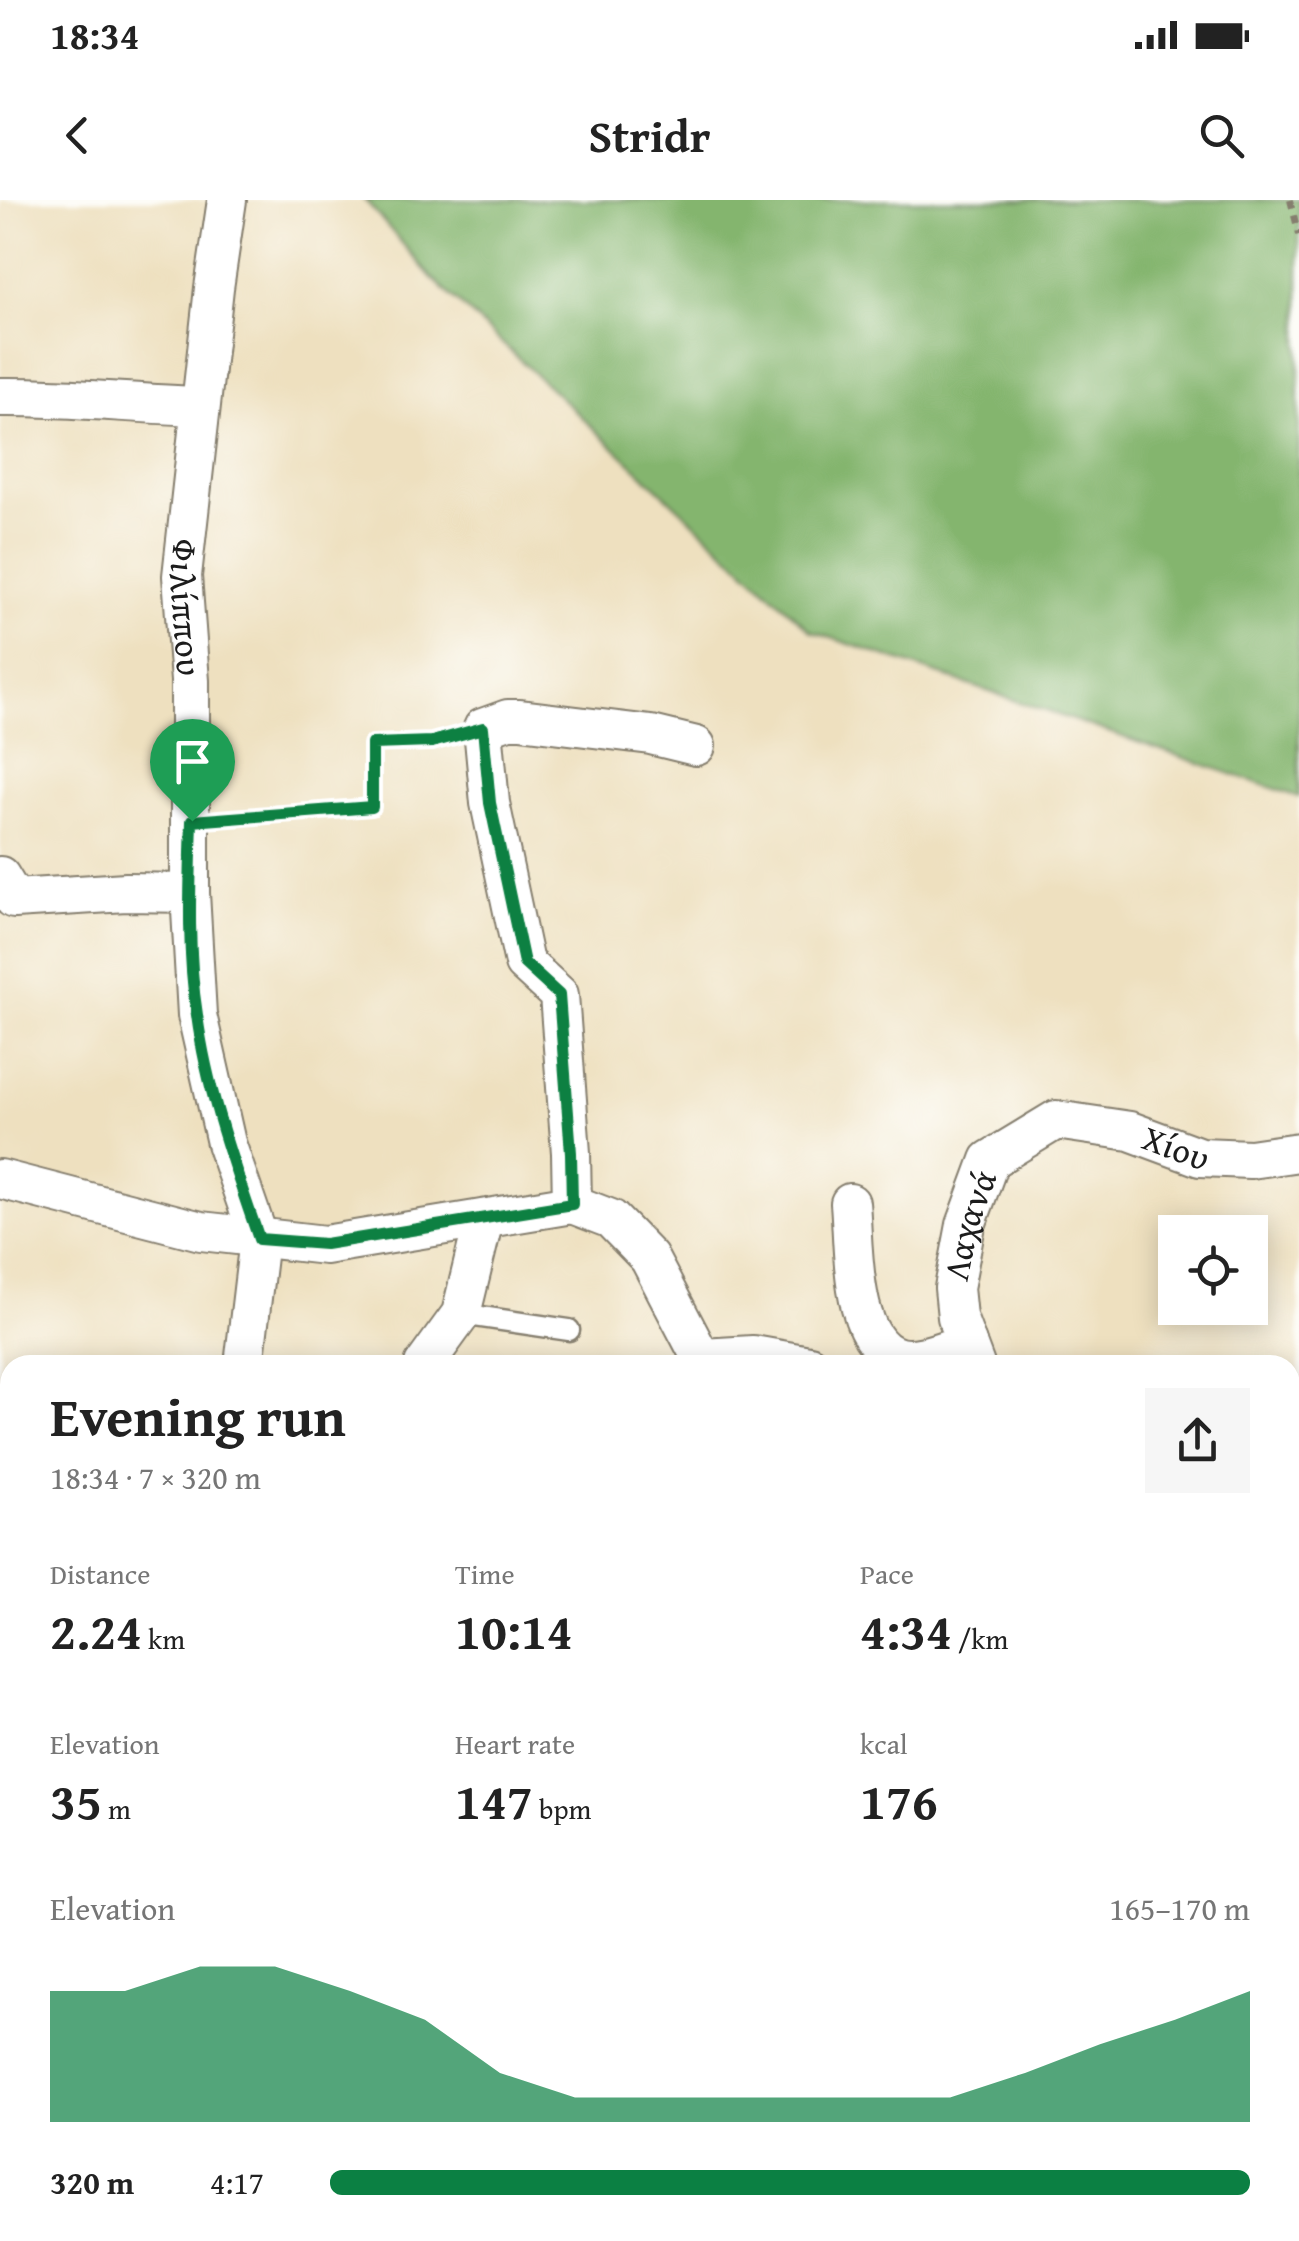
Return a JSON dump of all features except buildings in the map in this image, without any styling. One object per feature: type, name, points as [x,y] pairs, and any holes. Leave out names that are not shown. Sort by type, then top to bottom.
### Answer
[{"type":"street","name":"Φιλίππου","points":[[227,200],[182,576],[190,680],[190,893],[196,1015],[226,1143],[259,1239],[245,1355]]},
{"type":"street","points":[[0,397],[50,396],[122,404],[200,406]]},
{"type":"street","points":[[572,1204],[559,995],[524,963],[490,803],[483,728],[520,719],[651,736],[696,746]]},
{"type":"street","points":[[0,876],[14,899],[190,893]]},
{"type":"street","name":"Χίου","points":[[1056,1120],[1130,1131],[1200,1156],[1250,1160],[1299,1152]]},
{"type":"street","name":"Λαχανά","points":[[971,1354],[954,1303],[966,1226],[990,1160],[1056,1120]]},
{"type":"street","points":[[0,1179],[200,1231],[325,1244],[572,1204],[611,1219],[649,1258],[700,1355]]},
{"type":"street","points":[[850,1203],[862,1318],[876,1340],[896,1355]]},
{"type":"street","points":[[431,1355],[461,1314],[484,1219]]},
{"type":"street","points":[[946,1355],[971,1354]]},
{"type":"lane","points":[[461,1314],[568,1330]]},
{"type":"path","points":[[1290,200],[1299,234]]},
{"type":"path","points":[[192,821],[372,807],[372,744],[432,742],[483,728]]},
{"type":"green space","points":[[365,200],[1299,200],[1299,797],[811,631],[432,278]]},
{"type":"route","points":[[483,728],[490,803],[524,963],[559,995],[572,1204],[325,1244],[259,1239],[226,1143],[196,1015],[190,893],[192,821],[372,807],[372,744],[432,742],[483,728]]}]
